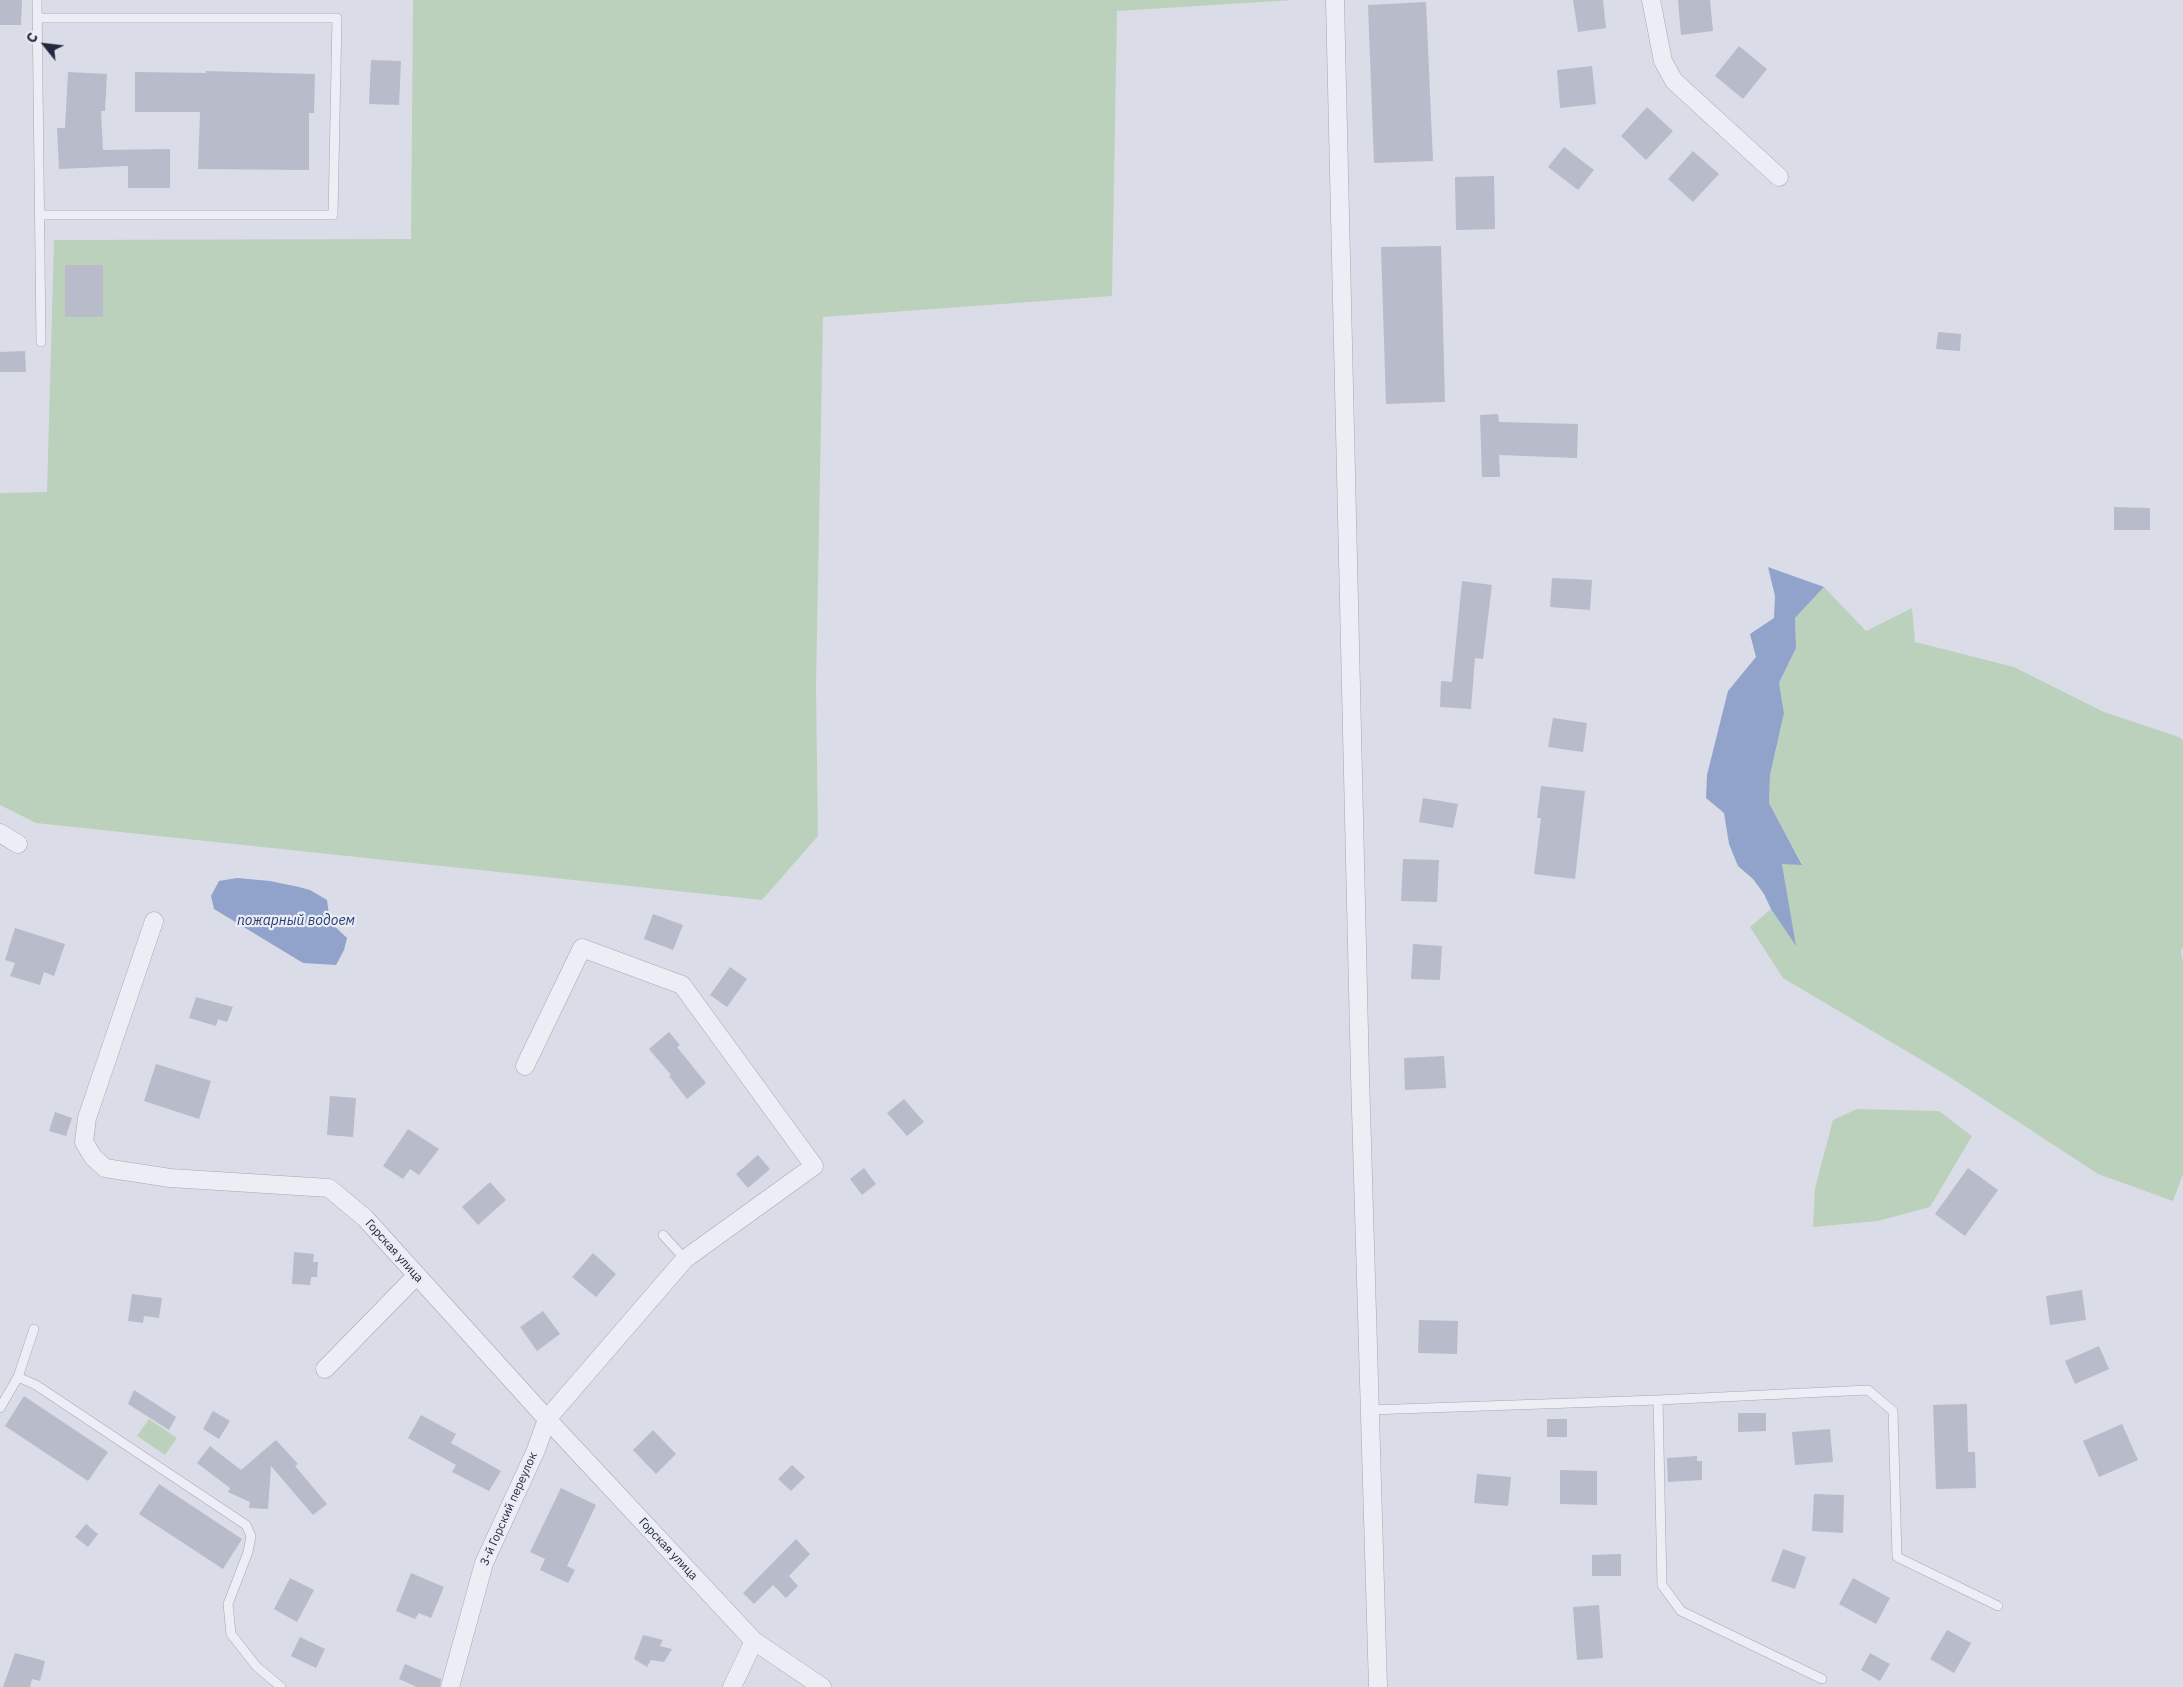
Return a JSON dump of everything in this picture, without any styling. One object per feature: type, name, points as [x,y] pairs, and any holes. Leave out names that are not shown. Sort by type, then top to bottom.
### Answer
[{"type":"street","points":[[1335,0],[1369,1410],[1378,1687]]},
{"type":"street","points":[[1651,0],[1663,61],[1674,81],[1779,177]]},
{"type":"street","points":[[0,833],[18,844]]},
{"type":"street","name":"Горская улица","points":[[154,921],[87,1118],[84,1142],[93,1157],[105,1168],[170,1178],[329,1188],[365,1218],[754,1641],[822,1687]]},
{"type":"street","name":"3-й Горский переулок","points":[[450,1687],[484,1563],[536,1450],[548,1419],[686,1259],[814,1166],[682,986],[582,948],[524,1066]]},
{"type":"street","points":[[325,1369],[417,1275]]},
{"type":"street","points":[[732,1687],[754,1641]]},
{"type":"lane","points":[[37,0],[41,342]]},
{"type":"lane","points":[[37,18],[337,18],[333,214],[40,215]]},
{"type":"lane","points":[[663,1235],[686,1259]]},
{"type":"lane","points":[[0,1408],[18,1377],[34,1329]]},
{"type":"lane","points":[[18,1377],[36,1385],[246,1525],[251,1536],[248,1552],[228,1604],[232,1634],[257,1667],[281,1687]]},
{"type":"lane","points":[[1369,1410],[1658,1400],[1868,1390],[1893,1410],[1897,1557],[1998,1606]]},
{"type":"lane","points":[[1658,1400],[1662,1585],[1681,1611],[1822,1679]]},
{"type":"green space","points":[[413,0],[1294,0],[1117,11],[1112,296],[823,317],[816,686],[818,836],[762,900],[36,823],[0,805],[0,493],[47,492],[54,240],[411,239]]},
{"type":"green space","points":[[1824,587],[1866,631],[1912,608],[1915,642],[2014,667],[2104,712],[2183,740],[2183,947],[2181,951],[2183,963],[2183,1174],[2173,1201],[2098,1174],[1945,1074],[1783,978],[1750,927],[1771,909],[1795,944],[1782,863],[1802,864],[1769,803],[1770,775],[1784,713],[1779,683],[1796,648],[1795,618]]},
{"type":"green space","points":[[1857,1109],[1939,1111],[1972,1136],[1930,1207],[1878,1221],[1813,1227],[1815,1188],[1833,1120]]},
{"type":"green space","points":[[149,1419],[177,1438],[165,1455],[137,1436]]},
{"type":"water","points":[[1768,567],[1824,587],[1795,618],[1796,648],[1779,683],[1784,713],[1770,775],[1769,803],[1802,865],[1782,864],[1796,946],[1771,909],[1764,894],[1753,879],[1738,866],[1729,844],[1724,813],[1706,798],[1707,775],[1728,691],[1756,657],[1750,634],[1774,618],[1775,596]]},
{"type":"water","name":"пожарный водоем","points":[[237,878],[270,881],[299,887],[310,890],[327,900],[330,922],[347,938],[344,950],[336,965],[303,963],[214,909],[211,896],[219,881]]},
{"type":"building","points":[[0,0],[22,0],[21,25],[0,25]]},
{"type":"building","points":[[1573,0],[1603,0],[1606,28],[1578,32]]},
{"type":"building","points":[[1678,0],[1710,0],[1713,31],[1681,35]]},
{"type":"building","points":[[1426,2],[1433,161],[1374,163],[1368,5]]},
{"type":"building","points":[[1739,46],[1767,69],[1743,99],[1715,76]]},
{"type":"building","points":[[371,60],[401,61],[399,105],[369,104]]},
{"type":"building","points":[[1592,66],[1596,104],[1560,108],[1557,70]]},
{"type":"building","points":[[206,71],[315,74],[314,113],[309,113],[309,170],[198,169],[200,112],[135,112],[135,72],[206,73]]},
{"type":"building","points":[[68,72],[107,74],[105,111],[101,111],[103,150],[170,149],[170,188],[128,188],[128,166],[59,169],[57,128],[65,128]]},
{"type":"building","points":[[1647,107],[1673,131],[1646,160],[1621,136]]},
{"type":"building","points":[[1564,147],[1594,170],[1578,190],[1548,167]]},
{"type":"building","points":[[1693,151],[1719,174],[1693,202],[1668,179]]},
{"type":"building","points":[[1494,176],[1495,229],[1456,230],[1455,177]]},
{"type":"building","points":[[1441,246],[1445,402],[1386,404],[1381,247]]},
{"type":"building","points":[[65,265],[103,265],[103,317],[65,317]]},
{"type":"building","points":[[1938,332],[1961,334],[1960,351],[1936,349]]},
{"type":"building","points":[[25,351],[26,372],[0,372],[0,352]]},
{"type":"building","points":[[1498,414],[1499,422],[1578,424],[1577,458],[1499,455],[1500,477],[1482,477],[1480,415]]},
{"type":"building","points":[[2114,507],[2150,508],[2150,530],[2114,530]]},
{"type":"building","points":[[1552,578],[1592,580],[1590,610],[1550,607]]},
{"type":"building","points":[[1462,581],[1492,585],[1483,659],[1475,658],[1471,709],[1440,707],[1441,681],[1452,682]]},
{"type":"building","points":[[1553,718],[1587,723],[1583,752],[1548,747]]},
{"type":"building","points":[[1541,786],[1585,791],[1575,879],[1534,874],[1541,818],[1537,818]]},
{"type":"building","points":[[1423,798],[1458,804],[1453,828],[1419,822]]},
{"type":"building","points":[[1403,859],[1439,860],[1437,902],[1401,901]]},
{"type":"building","points":[[653,914],[683,925],[673,950],[644,939]]},
{"type":"building","points":[[15,928],[65,944],[54,976],[44,972],[40,985],[10,976],[15,963],[5,960]]},
{"type":"building","points":[[1413,944],[1442,946],[1440,980],[1411,979]]},
{"type":"building","points":[[730,967],[747,979],[727,1007],[710,995]]},
{"type":"building","points":[[196,997],[233,1007],[227,1022],[218,1019],[216,1026],[189,1018]]},
{"type":"building","points":[[669,1032],[680,1045],[677,1047],[706,1083],[687,1099],[669,1076],[671,1075],[649,1049]]},
{"type":"building","points":[[1444,1056],[1446,1088],[1405,1090],[1404,1058]]},
{"type":"building","points":[[156,1064],[211,1081],[199,1119],[144,1101]]},
{"type":"building","points":[[330,1096],[356,1098],[353,1137],[327,1135]]},
{"type":"building","points":[[904,1099],[924,1122],[907,1136],[887,1113]]},
{"type":"building","points":[[55,1112],[72,1118],[66,1136],[49,1131]]},
{"type":"building","points":[[408,1129],[439,1149],[419,1175],[410,1169],[403,1179],[383,1166]]},
{"type":"building","points":[[758,1155],[770,1169],[748,1188],[736,1174]]},
{"type":"building","points":[[864,1168],[876,1184],[862,1195],[850,1179]]},
{"type":"building","points":[[1968,1168],[1998,1190],[1965,1236],[1935,1214]]},
{"type":"building","points":[[490,1182],[506,1200],[478,1225],[462,1207]]},
{"type":"building","points":[[294,1252],[314,1254],[313,1262],[318,1262],[317,1277],[311,1277],[310,1285],[292,1284]]},
{"type":"building","points":[[593,1253],[616,1274],[596,1297],[572,1277]]},
{"type":"building","points":[[2082,1290],[2086,1320],[2050,1325],[2046,1296]]},
{"type":"building","points":[[132,1294],[162,1298],[159,1318],[144,1316],[143,1323],[128,1321]]},
{"type":"building","points":[[543,1311],[560,1334],[537,1351],[520,1327]]},
{"type":"building","points":[[1419,1320],[1458,1321],[1457,1354],[1418,1353]]},
{"type":"building","points":[[2099,1346],[2109,1369],[2075,1384],[2065,1361]]},
{"type":"building","points":[[134,1390],[176,1417],[169,1430],[128,1404]]},
{"type":"building","points":[[24,1396],[108,1452],[88,1481],[5,1426]]},
{"type":"building","points":[[1967,1404],[1968,1452],[1975,1452],[1976,1488],[1936,1489],[1933,1405]]},
{"type":"building","points":[[213,1411],[230,1421],[219,1439],[203,1429]]},
{"type":"building","points":[[1738,1413],[1766,1413],[1766,1431],[1738,1432]]},
{"type":"building","points":[[421,1415],[456,1434],[451,1443],[501,1471],[489,1491],[452,1472],[456,1465],[408,1438]]},
{"type":"building","points":[[1547,1419],[1567,1419],[1567,1437],[1547,1437]]},
{"type":"building","points":[[2122,1424],[2138,1460],[2099,1477],[2083,1441]]},
{"type":"building","points":[[1830,1429],[1833,1462],[1795,1465],[1792,1432]]},
{"type":"building","points":[[653,1430],[676,1454],[656,1474],[633,1450]]},
{"type":"building","points":[[276,1440],[298,1464],[295,1466],[327,1504],[313,1515],[271,1466],[268,1509],[249,1508],[250,1502],[228,1492],[230,1488],[197,1463],[210,1446],[241,1470]]},
{"type":"building","points":[[1697,1456],[1697,1461],[1702,1461],[1702,1480],[1668,1482],[1667,1458]]},
{"type":"building","points":[[792,1465],[805,1477],[791,1491],[778,1479]]},
{"type":"building","points":[[1560,1470],[1597,1471],[1597,1505],[1560,1504]]},
{"type":"building","points":[[1477,1474],[1511,1477],[1508,1506],[1474,1503]]},
{"type":"building","points":[[159,1484],[242,1539],[223,1569],[139,1514]]},
{"type":"building","points":[[561,1488],[596,1505],[567,1566],[575,1570],[568,1583],[540,1570],[545,1559],[530,1552]]},
{"type":"building","points":[[1814,1494],[1844,1495],[1843,1533],[1812,1531]]},
{"type":"building","points":[[86,1524],[98,1534],[88,1547],[75,1537]]},
{"type":"building","points":[[796,1539],[810,1554],[789,1576],[798,1586],[786,1598],[773,1585],[754,1604],[743,1593]]},
{"type":"building","points":[[1783,1549],[1806,1557],[1795,1589],[1771,1581]]},
{"type":"building","points":[[1621,1554],[1621,1576],[1592,1576],[1592,1555]]},
{"type":"building","points":[[411,1573],[444,1587],[431,1618],[419,1613],[415,1619],[396,1611]]},
{"type":"building","points":[[290,1578],[314,1590],[297,1622],[274,1609]]},
{"type":"building","points":[[1853,1578],[1890,1598],[1876,1624],[1839,1604]]},
{"type":"building","points":[[1599,1605],[1603,1658],[1577,1660],[1573,1607]]},
{"type":"building","points":[[1947,1630],[1971,1643],[1954,1673],[1930,1659]]},
{"type":"building","points":[[643,1635],[663,1640],[660,1646],[672,1649],[664,1662],[651,1660],[647,1667],[634,1659]]},
{"type":"building","points":[[300,1637],[325,1649],[316,1668],[291,1656]]},
{"type":"building","points":[[15,1653],[45,1661],[40,1681],[32,1679],[30,1687],[3,1687]]},
{"type":"building","points":[[1870,1653],[1890,1664],[1880,1681],[1861,1670]]},
{"type":"building","points":[[405,1664],[441,1679],[440,1687],[417,1687],[399,1679]]}]
